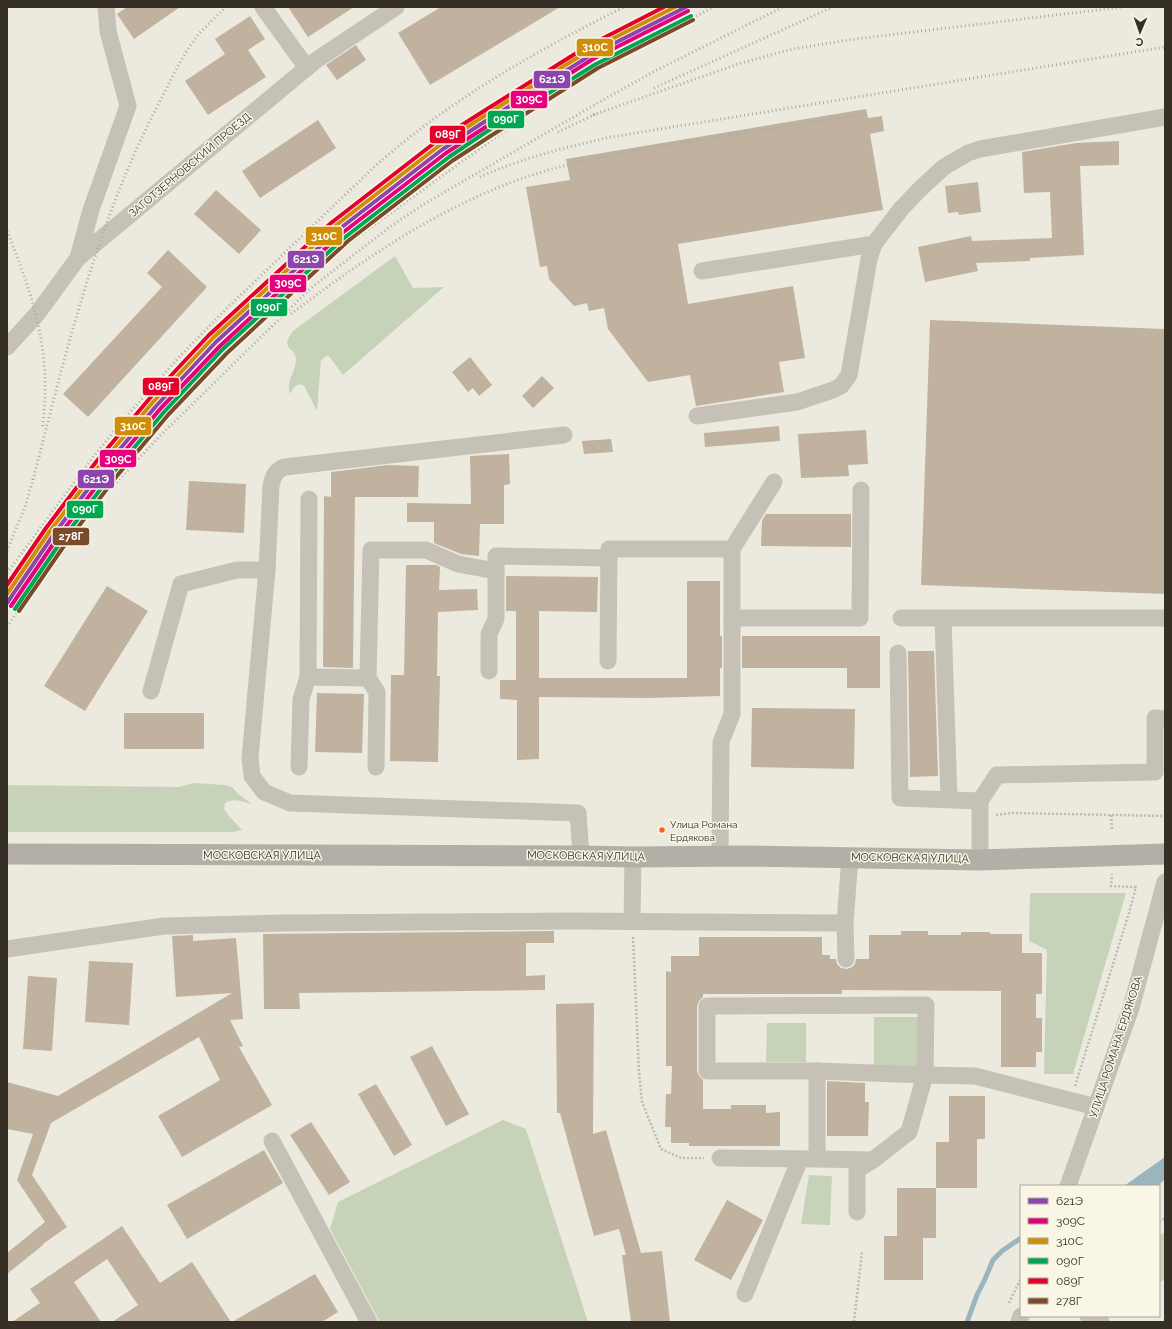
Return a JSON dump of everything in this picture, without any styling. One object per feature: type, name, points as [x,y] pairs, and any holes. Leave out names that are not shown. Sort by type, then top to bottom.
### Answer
[{"type":"main road","name":"МОСКОВСКАЯ УЛИЦА","points":[[7,854],[633,857],[720,856],[980,860],[1165,854]]},
{"type":"street","points":[[78,258],[91,210],[128,106],[108,31],[106,7]]},
{"type":"street","points":[[263,7],[307,68]]},
{"type":"street","name":"ЗАГОТЗЕРНОВСКИЙ ПРОЕЗД","points":[[7,347],[37,314],[78,258],[315,61],[396,7]]},
{"type":"street","points":[[697,416],[797,402],[841,386],[849,374],[869,259],[874,244],[901,209],[944,167],[968,153],[980,149],[1165,118]]},
{"type":"street","points":[[702,271],[874,244]]},
{"type":"street","points":[[564,435],[279,468],[272,478],[271,486],[267,570],[250,758],[252,776],[264,792],[290,803],[578,813],[582,856]]},
{"type":"street","points":[[720,856],[721,742],[732,714],[732,549],[774,482]]},
{"type":"street","points":[[732,618],[860,618],[861,490]]},
{"type":"street","points":[[299,767],[301,699],[308,677],[309,500]]},
{"type":"street","points":[[608,660],[609,549],[732,549]]},
{"type":"street","points":[[376,767],[378,692],[368,678],[371,550],[426,550],[458,564],[496,571]]},
{"type":"street","points":[[489,671],[489,634],[496,619],[496,556],[609,558]]},
{"type":"street","points":[[151,691],[181,584],[237,570],[267,570]]},
{"type":"street","points":[[901,618],[1165,618]]},
{"type":"street","points":[[943,618],[949,799]]},
{"type":"street","points":[[898,653],[900,798],[980,801]]},
{"type":"street","points":[[308,677],[368,678]]},
{"type":"street","points":[[980,860],[980,801],[997,775],[1155,772],[1155,718],[1165,719]]},
{"type":"street","points":[[632,921],[633,857]]},
{"type":"street","points":[[846,960],[845,923],[850,857]]},
{"type":"street","name":"УЛИЦА РОМАНА ЕРДЯКОВА","points":[[1068,1185],[1131,1008],[1165,882]]},
{"type":"street","points":[[7,949],[164,926],[291,923],[632,921],[845,923]]},
{"type":"street","points":[[857,1212],[857,1170],[873,1160],[908,1132],[925,1075],[926,1005],[707,1006],[707,1071],[817,1071],[925,1075],[975,1076],[1096,1107]]},
{"type":"street","points":[[745,1294],[808,1159],[817,1071]]},
{"type":"street","points":[[272,1141],[369,1322]]},
{"type":"street","points":[[720,1158],[873,1160]]},
{"type":"street","points":[[1014,1313],[1019,1322]]},
{"type":"street","points":[[1090,1317],[1101,1322]]},
{"type":"path","points":[[980,818],[1012,813],[1165,816]]},
{"type":"path","points":[[1111,815],[1112,829]]},
{"type":"path","points":[[1070,1101],[1127,921],[1136,887],[1111,886]]},
{"type":"path","points":[[632,921],[639,1072],[642,1102],[660,1149],[681,1158],[720,1158]]},
{"type":"path","points":[[854,1322],[862,1252]]},
{"type":"path","points":[[1014,1313],[1020,1283]]},
{"type":"green space","points":[[395,256],[413,288],[444,287],[343,375],[328,355],[321,360],[317,411],[304,386],[300,384],[294,387],[290,394],[289,385],[296,356],[289,348],[287,342],[289,337],[293,331]]},
{"type":"green space","points":[[194,783],[225,785],[232,787],[238,794],[252,804],[235,800],[225,803],[224,809],[242,830],[233,832],[7,832],[7,785],[179,787]]},
{"type":"green space","points":[[1030,893],[1126,893],[1073,1074],[1044,1074],[1047,950],[1029,941]]},
{"type":"green space","points":[[874,1017],[923,1017],[923,1067],[874,1067]]},
{"type":"green space","points":[[767,1023],[806,1023],[806,1062],[766,1062]]},
{"type":"green space","points":[[503,1120],[526,1129],[588,1322],[380,1322],[330,1229],[338,1202]]},
{"type":"green space","points":[[809,1175],[832,1176],[830,1225],[801,1224]]},
{"type":"green space","points":[[1165,1232],[1165,1279],[1160,1282],[1160,1235]]},
{"type":"water","points":[[1165,1157],[1165,1179],[1159,1185],[1125,1185]]},
{"type":"building","points":[[127,7],[180,7],[134,39],[117,14]]},
{"type":"building","points":[[288,7],[354,7],[308,37]]},
{"type":"building","points":[[441,7],[560,7],[430,85],[398,33]]},
{"type":"building","points":[[250,16],[265,39],[248,50],[266,77],[208,115],[185,81],[225,54],[215,39]]},
{"type":"building","points":[[356,45],[366,60],[337,80],[326,65]]},
{"type":"building","points":[[866,109],[868,118],[882,116],[884,131],[870,134],[883,210],[678,244],[688,304],[793,286],[805,358],[779,362],[784,392],[696,406],[690,375],[648,382],[608,329],[604,308],[589,311],[587,303],[574,306],[549,279],[547,266],[540,267],[526,187],[570,180],[566,159]]},
{"type":"building","points":[[318,120],[336,148],[260,198],[242,171]]},
{"type":"building","points":[[1119,141],[1119,165],[1080,166],[1084,255],[1030,258],[1030,261],[976,263],[978,271],[925,282],[918,247],[971,236],[972,241],[1052,238],[1050,192],[1024,193],[1022,152],[1076,143]]},
{"type":"building","points":[[978,182],[981,212],[959,215],[958,212],[948,213],[945,186]]},
{"type":"building","points":[[216,190],[261,230],[239,254],[194,214]]},
{"type":"building","points":[[168,250],[207,287],[88,417],[63,394],[162,287],[147,273]]},
{"type":"building","points":[[930,320],[1165,329],[1165,594],[921,585]]},
{"type":"building","points":[[470,357],[492,385],[479,396],[473,388],[468,392],[452,372]]},
{"type":"building","points":[[542,376],[554,388],[533,408],[522,396]]},
{"type":"building","points":[[779,426],[780,441],[705,447],[704,433]]},
{"type":"building","points":[[866,430],[868,464],[848,465],[849,476],[801,478],[798,434]]},
{"type":"building","points":[[611,439],[613,452],[584,454],[582,441]]},
{"type":"building","points":[[509,454],[510,484],[504,485],[504,524],[480,524],[479,556],[461,554],[434,543],[434,522],[407,522],[407,503],[471,504],[470,456]]},
{"type":"building","points":[[388,465],[419,466],[418,497],[355,497],[353,668],[323,667],[324,496],[331,497],[331,472]]},
{"type":"building","points":[[189,481],[246,484],[244,533],[186,530]]},
{"type":"building","points":[[766,514],[851,514],[851,547],[761,546],[762,521]]},
{"type":"building","points":[[406,565],[436,565],[440,567],[439,590],[477,589],[478,610],[438,612],[437,676],[440,676],[438,762],[390,761],[391,675],[404,675]]},
{"type":"building","points":[[506,576],[598,577],[597,612],[539,611],[539,678],[687,678],[687,581],[720,581],[720,636],[722,636],[722,668],[720,668],[720,696],[648,698],[539,697],[539,759],[517,760],[517,700],[500,699],[500,680],[516,680],[516,611],[506,611]]},
{"type":"building","points":[[107,586],[148,611],[85,711],[44,686]]},
{"type":"building","points":[[742,636],[880,636],[880,688],[847,688],[847,668],[742,668]]},
{"type":"building","points":[[908,651],[934,651],[938,776],[910,777]]},
{"type":"building","points":[[317,693],[364,694],[362,753],[315,752]]},
{"type":"building","points":[[752,708],[855,709],[854,769],[751,767]]},
{"type":"building","points":[[124,713],[204,713],[204,749],[124,749]]},
{"type":"building","points":[[554,931],[554,943],[526,943],[526,976],[545,975],[545,990],[299,993],[300,1009],[264,1009],[263,934]]},
{"type":"building","points":[[901,931],[928,931],[928,935],[961,935],[961,932],[1022,934],[1022,953],[1042,953],[1042,994],[1036,994],[1036,1018],[1042,1018],[1042,1052],[1036,1052],[1036,1067],[1001,1067],[1001,991],[842,990],[842,994],[703,994],[703,997],[697,1006],[697,1071],[703,1080],[703,1109],[731,1109],[731,1105],[766,1105],[766,1113],[780,1112],[780,1146],[689,1146],[689,1143],[671,1143],[671,1127],[665,1127],[666,1094],[671,1094],[672,1066],[666,1066],[666,971],[671,972],[671,956],[699,956],[699,937],[822,937],[822,955],[830,955],[830,959],[836,959],[837,964],[841,968],[847,969],[855,964],[856,959],[869,959],[869,935],[901,935]]},
{"type":"building","points":[[193,935],[193,941],[236,938],[243,1019],[230,1020],[243,1046],[239,1047],[272,1105],[182,1157],[158,1116],[220,1080],[199,1037],[51,1123],[32,1175],[67,1227],[43,1244],[7,1274],[7,1253],[45,1222],[17,1180],[33,1134],[7,1129],[7,1082],[58,1096],[232,993],[176,997],[172,936]]},
{"type":"building","points":[[89,961],[133,963],[129,1025],[85,1022]]},
{"type":"building","points":[[28,976],[57,978],[52,1051],[23,1049]]},
{"type":"building","points":[[594,1003],[593,1134],[606,1130],[641,1253],[662,1251],[670,1322],[631,1322],[622,1255],[626,1255],[619,1229],[594,1236],[560,1113],[557,1113],[556,1004]]},
{"type":"building","points":[[432,1046],[469,1114],[446,1126],[410,1057]]},
{"type":"building","points":[[827,1081],[865,1083],[865,1102],[869,1102],[868,1136],[827,1136]]},
{"type":"building","points":[[376,1084],[412,1145],[394,1156],[358,1094]]},
{"type":"building","points":[[949,1096],[985,1096],[985,1139],[977,1139],[977,1188],[936,1188],[936,1142],[949,1142]]},
{"type":"building","points":[[311,1122],[350,1182],[329,1195],[290,1135]]},
{"type":"building","points":[[264,1150],[283,1183],[187,1239],[167,1205]]},
{"type":"building","points":[[897,1188],[936,1188],[936,1238],[923,1238],[923,1280],[884,1280],[884,1236],[897,1236]]},
{"type":"building","points":[[727,1200],[763,1220],[731,1280],[694,1260]]},
{"type":"building","points":[[122,1226],[160,1283],[192,1262],[231,1322],[112,1322],[138,1305],[107,1259],[74,1282],[101,1322],[12,1322],[40,1303],[30,1289]]},
{"type":"building","points":[[315,1274],[338,1312],[322,1322],[232,1322]]},
{"type":"waterway","points":[[967,1322],[977,1295],[993,1260],[1002,1251],[1020,1239]]},
{"type":"railway","points":[[33,480],[85,288],[118,194],[137,148],[182,59],[198,35],[226,7]]},
{"type":"railway","points":[[7,573],[94,456],[124,419],[181,355],[223,312],[373,168],[431,121],[493,79],[557,42],[624,7]]},
{"type":"railway","points":[[7,627],[74,529],[145,437],[210,370],[297,286],[352,241],[521,119],[607,65],[713,7]]},
{"type":"railway","points":[[108,491],[160,436],[311,288],[391,226],[424,204],[653,72],[783,7]]},
{"type":"railway","points":[[654,88],[833,7]]},
{"type":"railway","points":[[593,115],[738,64],[793,49],[855,39],[1123,7]]},
{"type":"railway","points":[[480,177],[528,159],[561,149],[611,137],[1165,47]]},
{"type":"railway","points":[[558,132],[598,113]]},
{"type":"railway","points":[[291,314],[368,259],[422,225],[478,196],[507,184],[552,169],[622,153],[859,115]]},
{"type":"railway","points":[[7,231],[17,256],[39,327],[45,376],[45,402],[42,429]]},
{"type":"railway","points":[[7,551],[25,507],[34,476]]},
{"type":"transit line","name":"089Г","points":[[7,585],[46,528],[96,462],[150,398],[209,335],[331,223],[437,141],[586,47],[664,7]]},
{"type":"transit line","name":"310С","points":[[7,594],[50,531],[100,465],[153,402],[213,338],[335,226],[440,145],[478,120],[588,51],[675,7]]},
{"type":"transit line","name":"621Э","points":[[7,603],[54,534],[104,468],[157,405],[216,342],[338,230],[443,149],[481,124],[591,55],[686,7]]},
{"type":"transit line","name":"309С","points":[[11,606],[58,537],[108,471],[161,408],[220,346],[341,234],[446,153],[484,128],[593,59],[688,11]]},
{"type":"transit line","name":"090Г","points":[[15,609],[62,540],[112,474],[164,412],[223,349],[344,238],[449,157],[486,132],[596,64],[691,16]]},
{"type":"transit line","name":"278Г","points":[[19,611],[66,543],[116,477],[168,415],[227,353],[348,241],[452,161],[489,137],[598,68],[693,20]]},
{"type":"place","name":"Улица Романа Ердякова","points":[[662,830]]}]
